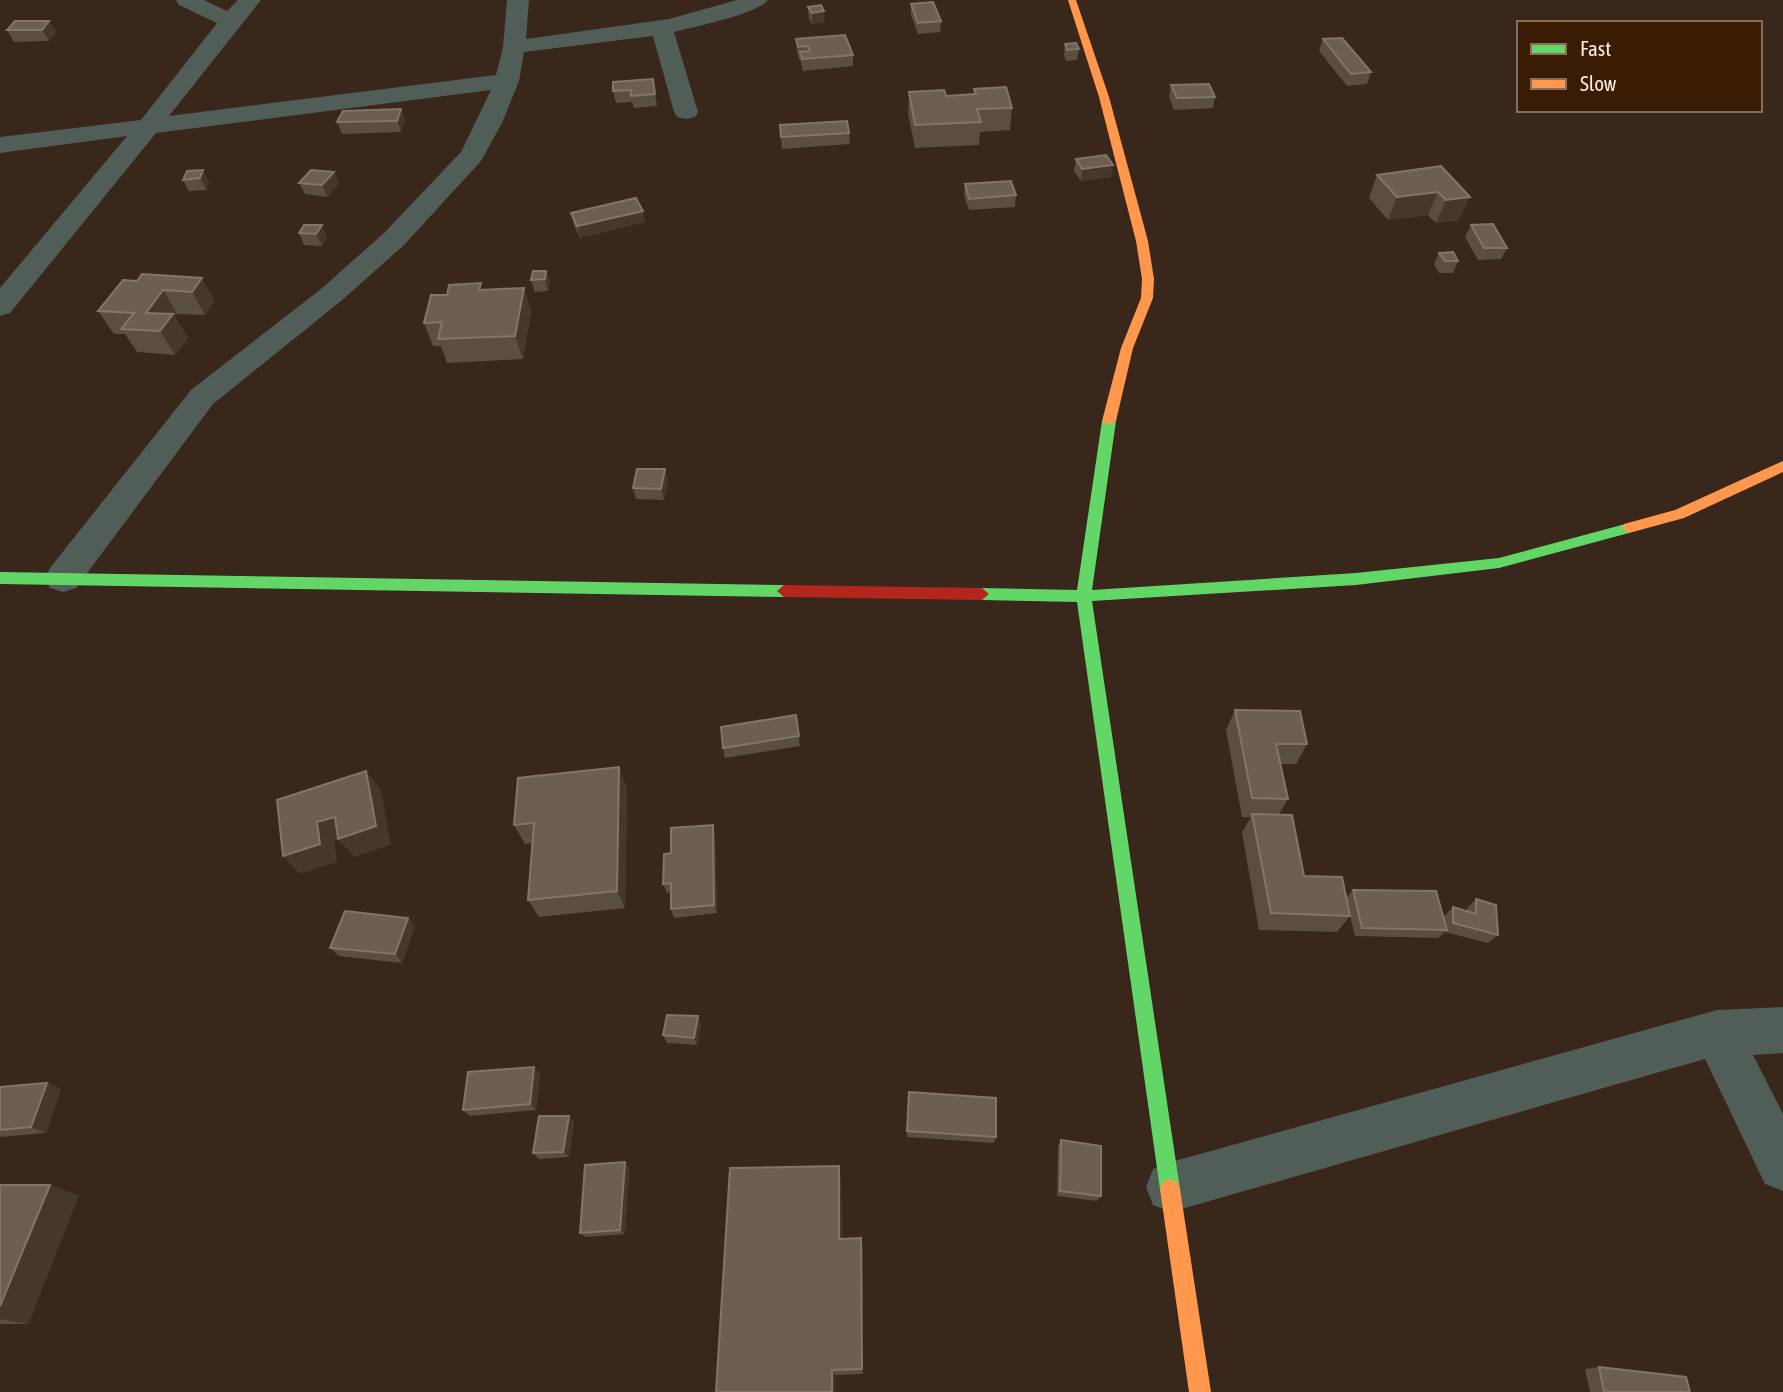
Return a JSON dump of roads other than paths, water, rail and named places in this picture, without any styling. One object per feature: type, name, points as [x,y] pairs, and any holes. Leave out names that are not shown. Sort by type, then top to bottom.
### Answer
[{"type":"street","points":[[187,0],[230,21]]},
{"type":"street","points":[[0,306],[148,127],[230,21],[250,0]]},
{"type":"street","points":[[63,578],[202,397],[331,295],[394,239],[472,156],[490,124],[507,81],[514,47],[518,0]]},
{"type":"street","points":[[514,47],[661,26],[738,8],[757,0]]},
{"type":"street","points":[[1072,0],[1104,97],[1142,242],[1148,279],[1147,298],[1126,348],[1111,410],[1084,596],[1200,1392]]},
{"type":"street","points":[[661,26],[686,112]]},
{"type":"street","points":[[0,145],[507,81]]},
{"type":"street","points":[[0,578],[1084,596],[1356,579],[1499,563],[1679,514],[1783,466]]},
{"type":"street","points":[[1171,1187],[1717,1033],[1783,1030]]},
{"type":"street","points":[[1717,1033],[1783,1166]]}]
